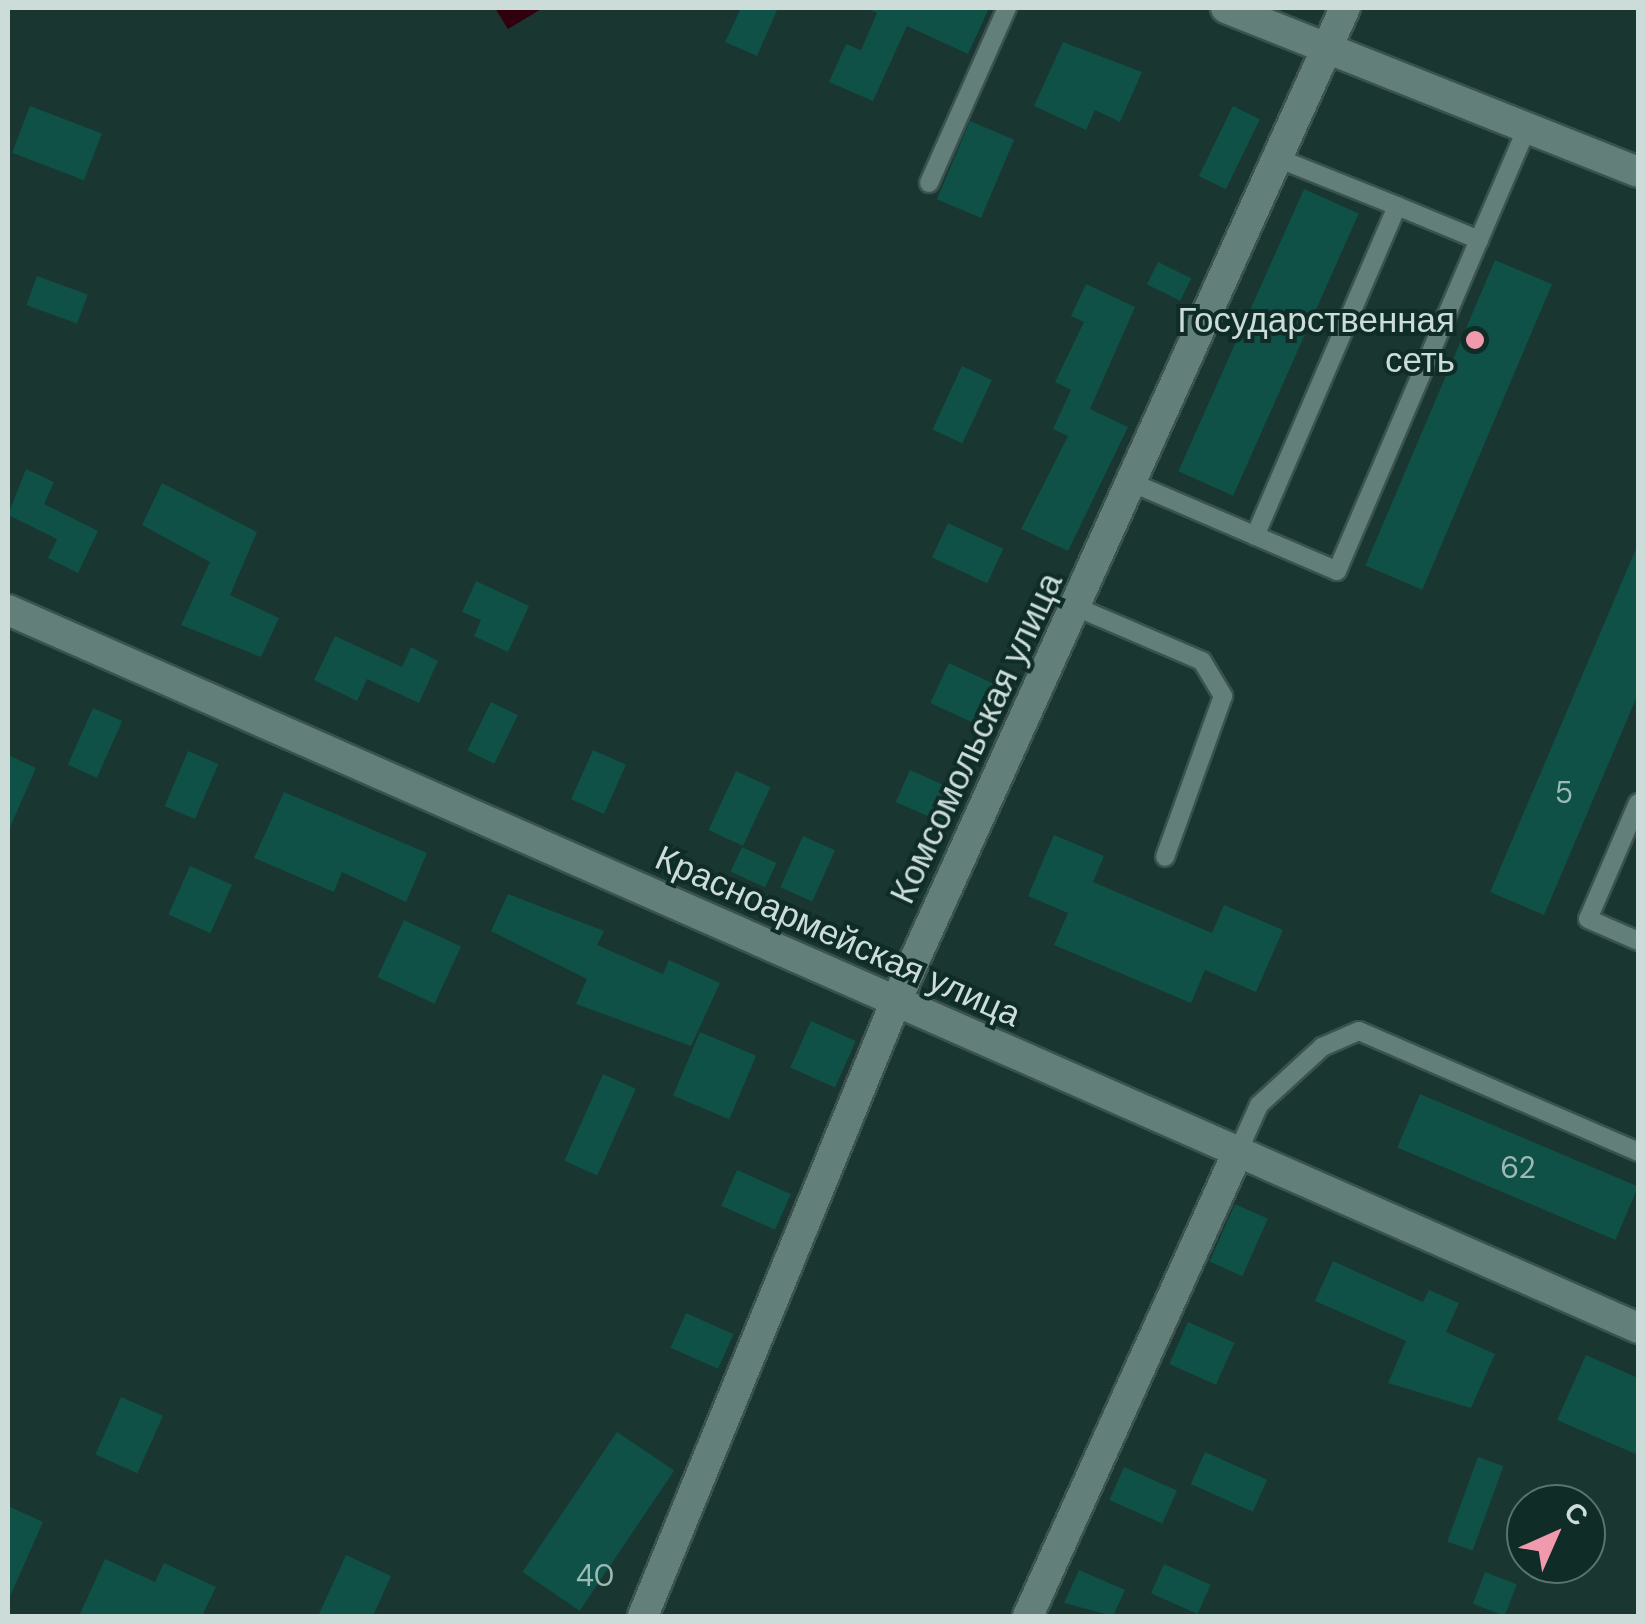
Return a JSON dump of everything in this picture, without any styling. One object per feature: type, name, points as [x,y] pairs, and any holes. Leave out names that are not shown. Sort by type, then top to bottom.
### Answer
[{"type":"street","points":[[1226,8],[1638,172]]},
{"type":"street","name":"Комсомольская улица","points":[[643,1616],[896,1001],[1282,160],[1332,49],[1344,8]]},
{"type":"street","name":"Красноармейская улица","points":[[8,610],[896,1001],[1236,1156],[1638,1328]]},
{"type":"street","points":[[1028,1616],[1236,1156]]},
{"type":"lane","points":[[929,183],[1006,8]]},
{"type":"lane","points":[[1133,483],[1337,571],[1527,128]]},
{"type":"lane","points":[[1282,160],[1479,240]]},
{"type":"lane","points":[[1255,536],[1397,206]]},
{"type":"lane","points":[[1076,607],[1202,661],[1223,696],[1165,857]]},
{"type":"lane","points":[[1638,803],[1588,919],[1638,941]]},
{"type":"lane","points":[[1236,1156],[1260,1105],[1322,1047],[1359,1031],[1638,1152]]},
{"type":"shaded area","points":[[495,8],[543,8],[508,29]]},
{"type":"building","points":[[741,8],[778,8],[757,56],[725,42]]},
{"type":"building","points":[[866,8],[989,8],[968,54],[907,26],[873,101],[829,82],[846,44],[861,50],[877,13]]},
{"type":"building","points":[[1063,42],[1142,72],[1120,122],[1095,110],[1086,130],[1034,106]]},
{"type":"building","points":[[30,106],[102,134],[84,180],[12,153]]},
{"type":"building","points":[[1233,106],[1260,119],[1226,189],[1199,176]]},
{"type":"building","points":[[970,121],[1014,140],[981,218],[937,199]]},
{"type":"building","points":[[1304,189],[1359,213],[1233,496],[1178,471]]},
{"type":"building","points":[[1495,260],[1552,284],[1422,590],[1365,566]]},
{"type":"building","points":[[1158,262],[1191,278],[1180,301],[1147,284]]},
{"type":"building","points":[[37,276],[88,294],[77,324],[26,305]]},
{"type":"building","points":[[1086,284],[1135,307],[1090,409],[1128,427],[1068,551],[1021,529],[1068,436],[1053,429],[1071,390],[1055,382],[1084,322],[1071,316]]},
{"type":"building","points":[[962,366],[992,380],[962,443],[932,429]]},
{"type":"building","points":[[26,469],[54,482],[44,504],[98,531],[78,573],[48,558],[57,539],[8,515]]},
{"type":"building","points":[[162,483],[257,532],[230,595],[279,618],[261,657],[181,625],[210,562],[142,525]]},
{"type":"building","points":[[948,523],[1003,549],[987,583],[932,557]]},
{"type":"building","points":[[1638,544],[1638,694],[1544,915],[1490,892]]},
{"type":"building","points":[[476,581],[529,606],[508,652],[474,636],[481,620],[462,612]]},
{"type":"building","points":[[335,636],[402,667],[411,647],[438,661],[419,703],[367,679],[357,701],[314,680]]},
{"type":"building","points":[[949,663],[1012,692],[993,732],[930,703]]},
{"type":"building","points":[[491,702],[518,715],[494,764],[467,751]]},
{"type":"building","points":[[93,708],[122,721],[97,778],[68,765]]},
{"type":"building","points":[[593,750],[626,765],[604,814],[571,799]]},
{"type":"building","points":[[188,751],[218,764],[195,819],[165,806]]},
{"type":"building","points":[[8,755],[36,768],[8,832]]},
{"type":"building","points":[[910,770],[963,794],[949,826],[896,802]]},
{"type":"building","points":[[736,771],[770,787],[743,846],[709,830]]},
{"type":"building","points":[[284,792],[427,853],[406,902],[342,872],[334,892],[254,858]]},
{"type":"building","points":[[1054,835],[1104,856],[1093,882],[1212,933],[1224,905],[1283,930],[1256,992],[1205,970],[1191,1003],[1054,945],[1068,913],[1028,896]]},
{"type":"building","points":[[803,836],[835,850],[812,901],[780,887]]},
{"type":"building","points":[[742,847],[776,863],[765,888],[731,871]]},
{"type":"building","points":[[190,866],[232,885],[210,933],[168,914]]},
{"type":"building","points":[[508,894],[604,931],[597,945],[663,974],[669,960],[720,983],[691,1046],[576,1004],[587,979],[491,931]]},
{"type":"building","points":[[404,920],[461,947],[434,1004],[377,977]]},
{"type":"building","points":[[811,1021],[856,1041],[835,1088],[790,1068]]},
{"type":"building","points":[[700,1032],[756,1056],[729,1119],[673,1096]]},
{"type":"building","points":[[603,1074],[636,1089],[597,1175],[564,1161]]},
{"type":"building","points":[[1420,1094],[1638,1187],[1615,1240],[1397,1147]]},
{"type":"building","points":[[737,1170],[791,1194],[775,1230],[721,1206]]},
{"type":"building","points":[[1235,1204],[1268,1219],[1242,1276],[1209,1262]]},
{"type":"building","points":[[1333,1261],[1423,1302],[1429,1290],[1459,1303],[1446,1332],[1495,1354],[1471,1408],[1388,1383],[1406,1341],[1315,1301]]},
{"type":"building","points":[[686,1313],[734,1334],[718,1369],[671,1348]]},
{"type":"building","points":[[1188,1322],[1235,1343],[1216,1385],[1169,1364]]},
{"type":"building","points":[[1586,1355],[1638,1378],[1638,1455],[1557,1420]]},
{"type":"building","points":[[121,1397],[163,1416],[137,1473],[95,1455]]},
{"type":"building","points":[[617,1432],[674,1471],[580,1611],[522,1572]]},
{"type":"building","points":[[1205,1452],[1267,1480],[1253,1512],[1191,1484]]},
{"type":"building","points":[[1478,1457],[1503,1466],[1473,1551],[1447,1542]]},
{"type":"building","points":[[1124,1467],[1177,1491],[1162,1523],[1109,1500]]},
{"type":"building","points":[[8,1506],[43,1522],[8,1601]]},
{"type":"building","points":[[346,1555],[391,1576],[373,1616],[318,1616]]},
{"type":"building","points":[[105,1559],[155,1582],[164,1563],[216,1587],[202,1616],[79,1616]]},
{"type":"building","points":[[1164,1564],[1211,1585],[1198,1614],[1151,1593]]},
{"type":"building","points":[[1079,1570],[1125,1590],[1113,1616],[1064,1603]]},
{"type":"building","points":[[1485,1572],[1506,1580],[1506,1584],[1517,1584],[1505,1616],[1473,1604]]},
{"type":"place","name":"Государственная сеть","points":[[1475,340]]}]
